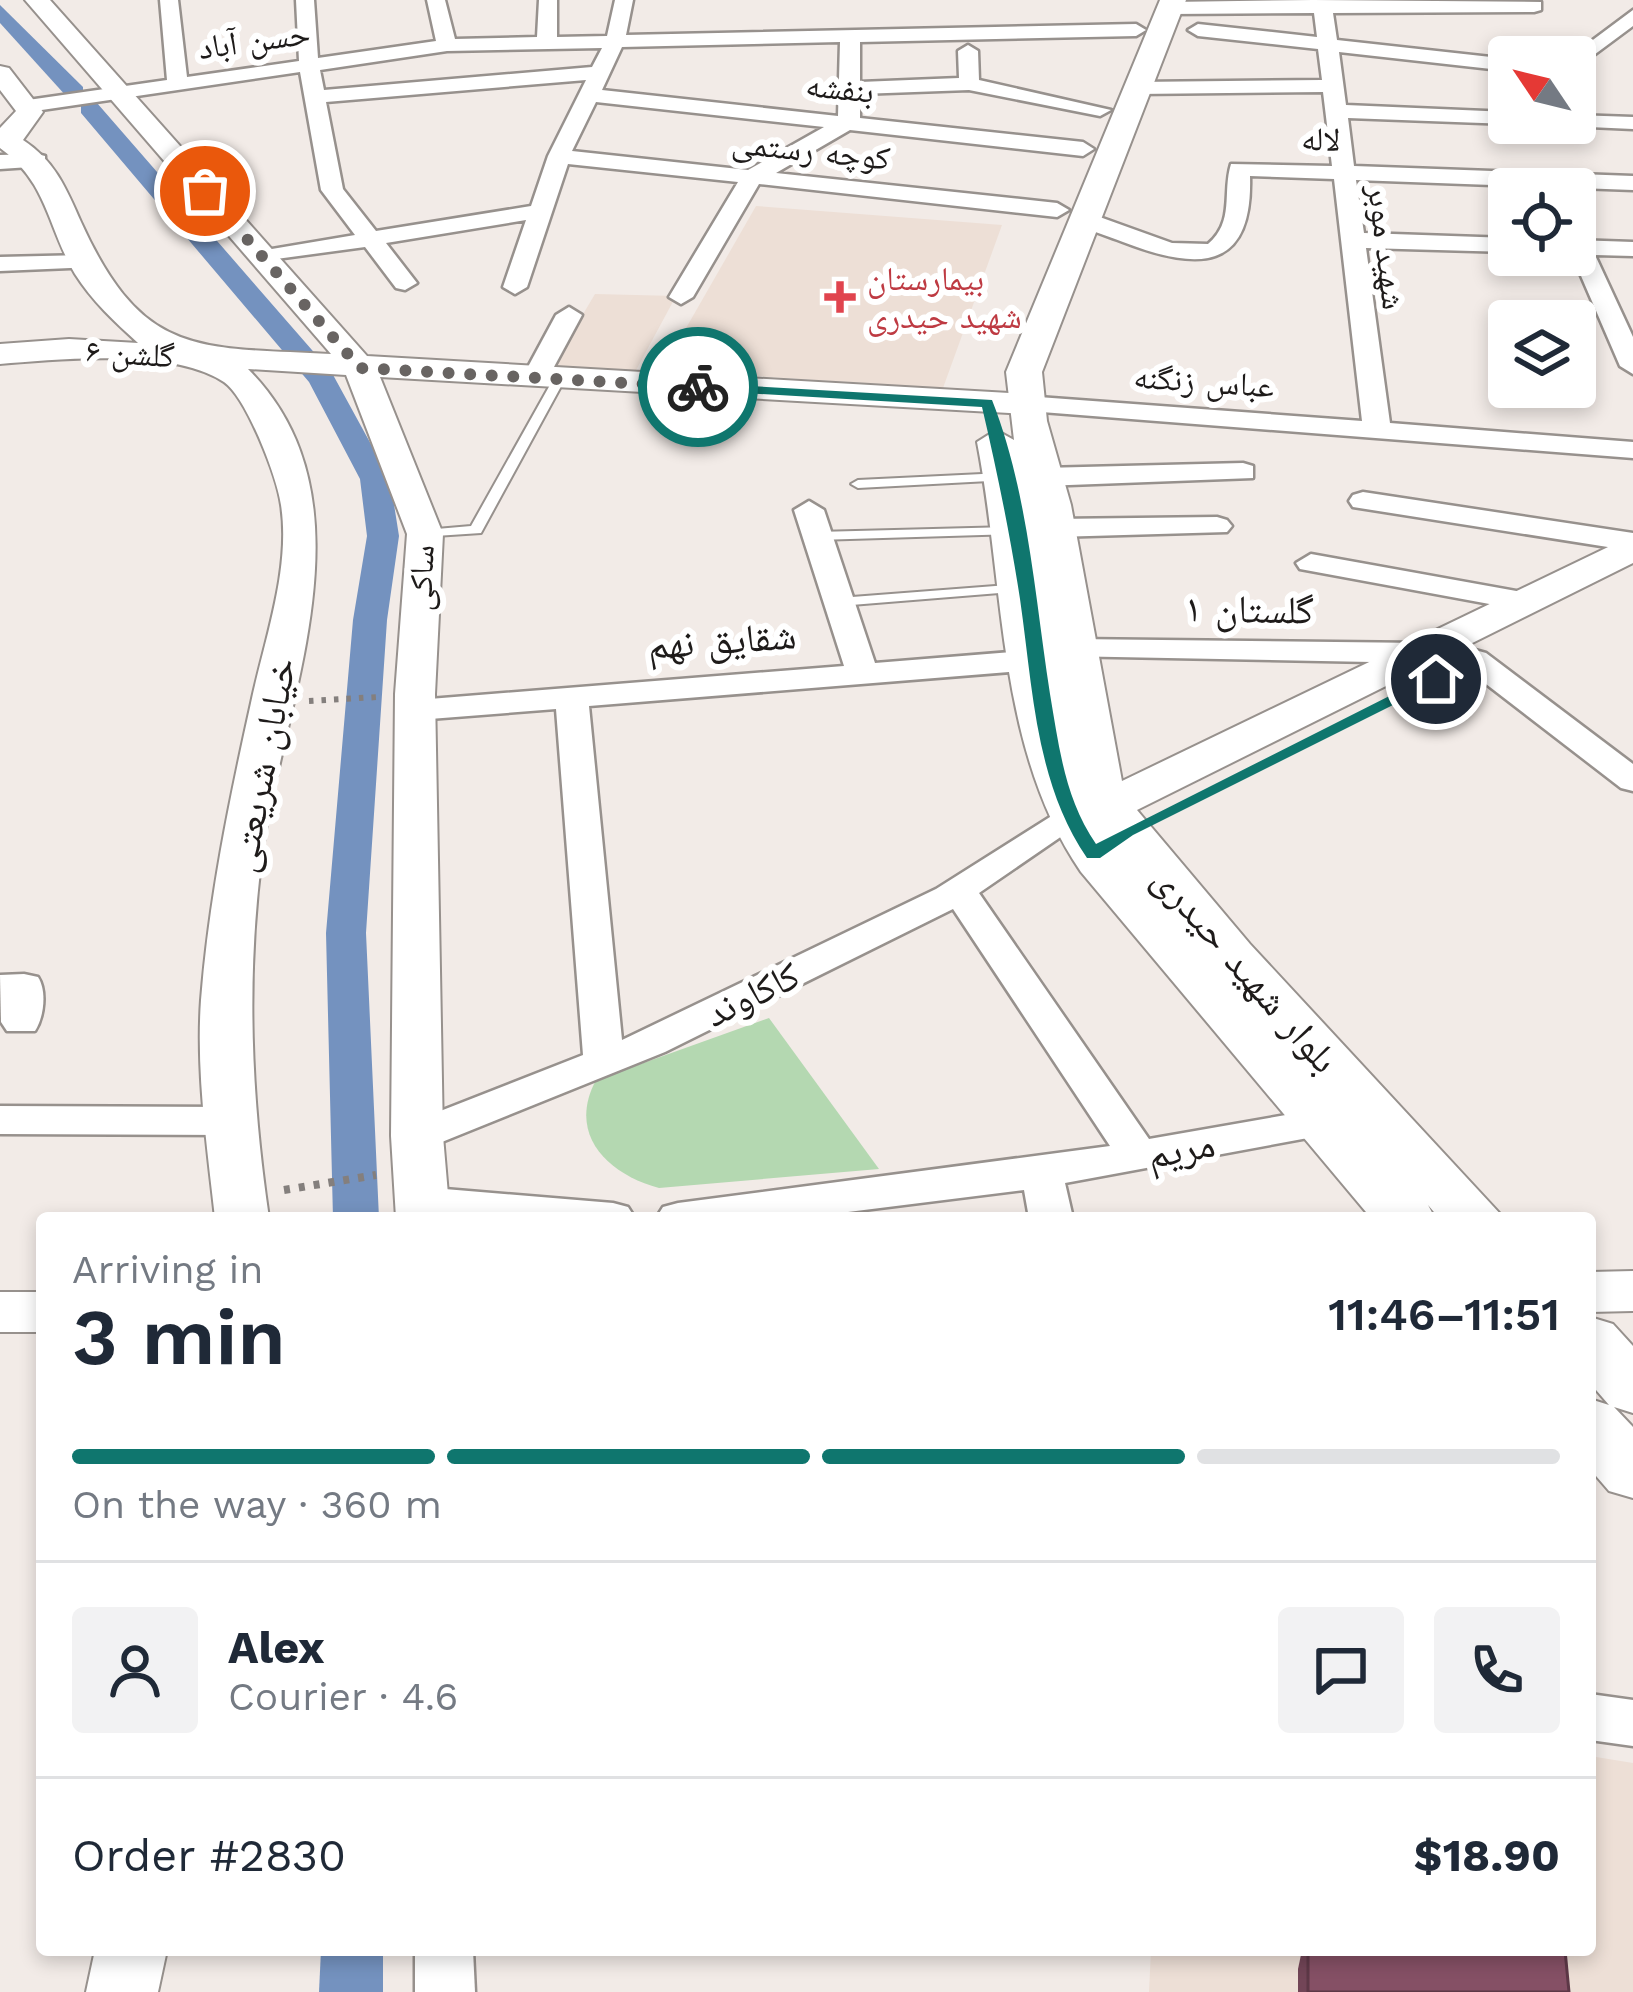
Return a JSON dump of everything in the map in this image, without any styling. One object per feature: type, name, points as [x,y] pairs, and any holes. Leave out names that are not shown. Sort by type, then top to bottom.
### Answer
[{"type":"main road","name":"بلوار شهید حیدری","points":[[1054,655],[1035,530],[1006,403],[1029,354],[1070,214],[1107,116],[1158,16]]},
{"type":"main road","name":"بلوار شهید حیدری","points":[[1070,214],[1107,116]]},
{"type":"main road","name":"بلوار شهید حیدری","points":[[1035,530],[1024,588],[1054,655],[1092,766],[1100,827],[1320,1123],[1400,1212]]},
{"type":"main road","points":[[1100,827],[1633,545]]},
{"type":"main road","points":[[1100,827],[1475,660],[1633,580]]},
{"type":"main road","name":"بلوار شهید حیدری","points":[[1100,827],[1231,956],[1468,1212]]},
{"type":"main road","points":[[1596,1348],[1633,1388]]},
{"type":"main road","points":[[1596,1431],[1633,1472]]},
{"type":"street","name":"ساکی","points":[[37,0],[262,257],[347,367],[425,534],[404,703],[422,1210]]},
{"type":"street","points":[[169,0],[178,85]]},
{"type":"street","points":[[305,0],[309,66],[332,190],[405,284]]},
{"type":"street","points":[[436,0],[447,46]]},
{"type":"street","points":[[548,0],[548,42]]},
{"type":"street","points":[[515,287],[559,157],[615,42],[624,0]]},
{"type":"street","points":[[1158,16],[1322,4],[1538,3]]},
{"type":"street","points":[[1454,78],[1538,3]]},
{"type":"street","name":"شهید موبر","points":[[1322,4],[1377,430]]},
{"type":"street","name":"حسن آباد","points":[[28,106],[447,46],[717,40],[775,29],[850,37],[925,26],[1158,16]]},
{"type":"street","points":[[1158,16],[1327,42],[1488,48]]},
{"type":"street","points":[[1596,46],[1633,16]]},
{"type":"street","points":[[1034,62],[1048,24]]},
{"type":"street","points":[[681,297],[752,177],[849,122],[850,37]]},
{"type":"street","points":[[710,62],[717,40]]},
{"type":"street","points":[[968,52],[969,85]]},
{"type":"street","points":[[0,73],[28,106]]},
{"type":"street","points":[[314,97],[599,74]]},
{"type":"street","points":[[850,88],[969,85],[1107,116],[1334,99],[1433,105],[1488,114]]},
{"type":"street","name":"بنفشه","points":[[589,95],[700,95],[948,134],[1107,116]]},
{"type":"street","name":"خیابان شریعتی","points":[[28,106],[30,112],[10,133],[10,143],[37,161],[85,262],[114,305],[139,328],[239,377],[270,425],[298,505],[298,573],[240,854],[225,1004],[229,1121],[241,1212]]},
{"type":"street","points":[[1596,122],[1633,123]]},
{"type":"street","points":[[903,194],[948,134]]},
{"type":"street","name":"کوچه رستمی","points":[[559,157],[1070,214]]},
{"type":"street","points":[[0,162],[37,161]]},
{"type":"street","name":"لاله","points":[[1070,214],[1174,253],[1208,254],[1237,233],[1243,206],[1239,169],[1633,183]]},
{"type":"street","points":[[262,257],[540,211]]},
{"type":"street","points":[[1352,241],[1488,244]]},
{"type":"street","points":[[1596,248],[1633,249]]},
{"type":"street","points":[[0,264],[85,262]]},
{"type":"street","points":[[1591,276],[1633,366]]},
{"type":"street","points":[[547,379],[569,315]]},
{"type":"street","name":"گلشن ۶","points":[[0,354],[69,350],[1006,403]]},
{"type":"street","name":"عباس زنگنه","points":[[1006,403],[1633,450]]},
{"type":"street","points":[[1024,477],[1243,472]]},
{"type":"street","points":[[1363,501],[1633,545]]},
{"type":"street","points":[[813,523],[862,672]]},
{"type":"street","points":[[1035,530],[1217,526]]},
{"type":"street","points":[[1311,563],[1527,602]]},
{"type":"street","name":"گلستان ۱","points":[[1054,655],[1423,653]]},
{"type":"street","name":"شقایق نهم","points":[[404,703],[1054,655]]},
{"type":"street","points":[[1475,660],[1633,781]]},
{"type":"street","points":[[572,694],[604,1062]]},
{"type":"street","name":"کاکاوند","points":[[417,1136],[604,1062],[1100,827]]},
{"type":"street","points":[[959,890],[1139,1157]]},
{"type":"street","points":[[0,987],[24,986],[21,1022]]},
{"type":"street","points":[[0,1120],[229,1121]]},
{"type":"street","name":"مریم","points":[[727,1212],[1042,1173],[1320,1123]]},
{"type":"street","points":[[1042,1173],[1050,1212]]},
{"type":"street","points":[[422,1210],[470,1212]]},
{"type":"street","points":[[1596,1292],[1633,1291]]},
{"type":"street","points":[[0,1312],[36,1312]]},
{"type":"street","points":[[1596,1718],[1633,1723]]},
{"type":"street","points":[[122,1992],[130,1956]]},
{"type":"street","points":[[444,1956],[445,1992]]},
{"type":"lane","points":[[425,534],[476,530],[547,379]]},
{"type":"lane","points":[[858,484],[1024,477]]},
{"type":"lane","points":[[813,523],[1035,530]]},
{"type":"lane","points":[[839,602],[1024,588]]},
{"type":"path","points":[[308,701],[404,703]]},
{"type":"path","points":[[290,1190],[369,1176]]},
{"type":"shaded area","name":"بیمارستان شهید حیدری","points":[[756,206],[1002,225],[943,388],[662,370]]},
{"type":"shaded area","points":[[595,294],[676,296],[634,374],[550,370]]},
{"type":"shaded area","points":[[1596,1757],[1633,1763],[1633,1992],[1149,1992],[1151,1956],[1596,1956]]},
{"type":"green space","points":[[769,1018],[879,1169],[659,1188],[623,1173],[597,1149],[586,1118],[596,1080]]},
{"type":"building","points":[[1308,1956],[1566,1956],[1569,1992],[1308,1992]]},
{"type":"waterway","points":[[0,11],[75,92]]},
{"type":"waterway","points":[[89,108],[322,379],[375,479],[383,536],[370,620],[346,933],[356,1212]]},
{"type":"waterway","points":[[351,1992],[352,1956]]},
{"type":"way so far","points":[[205,191],[360,368],[698,387]]},
{"type":"place","name":"بیمارستان شهید حیدری","points":[[840,297]]},
{"type":"route","points":[[698,387],[988,403],[1013,508],[1054,768],[1071,821],[1094,854],[1127,832],[1436,679]]}]
